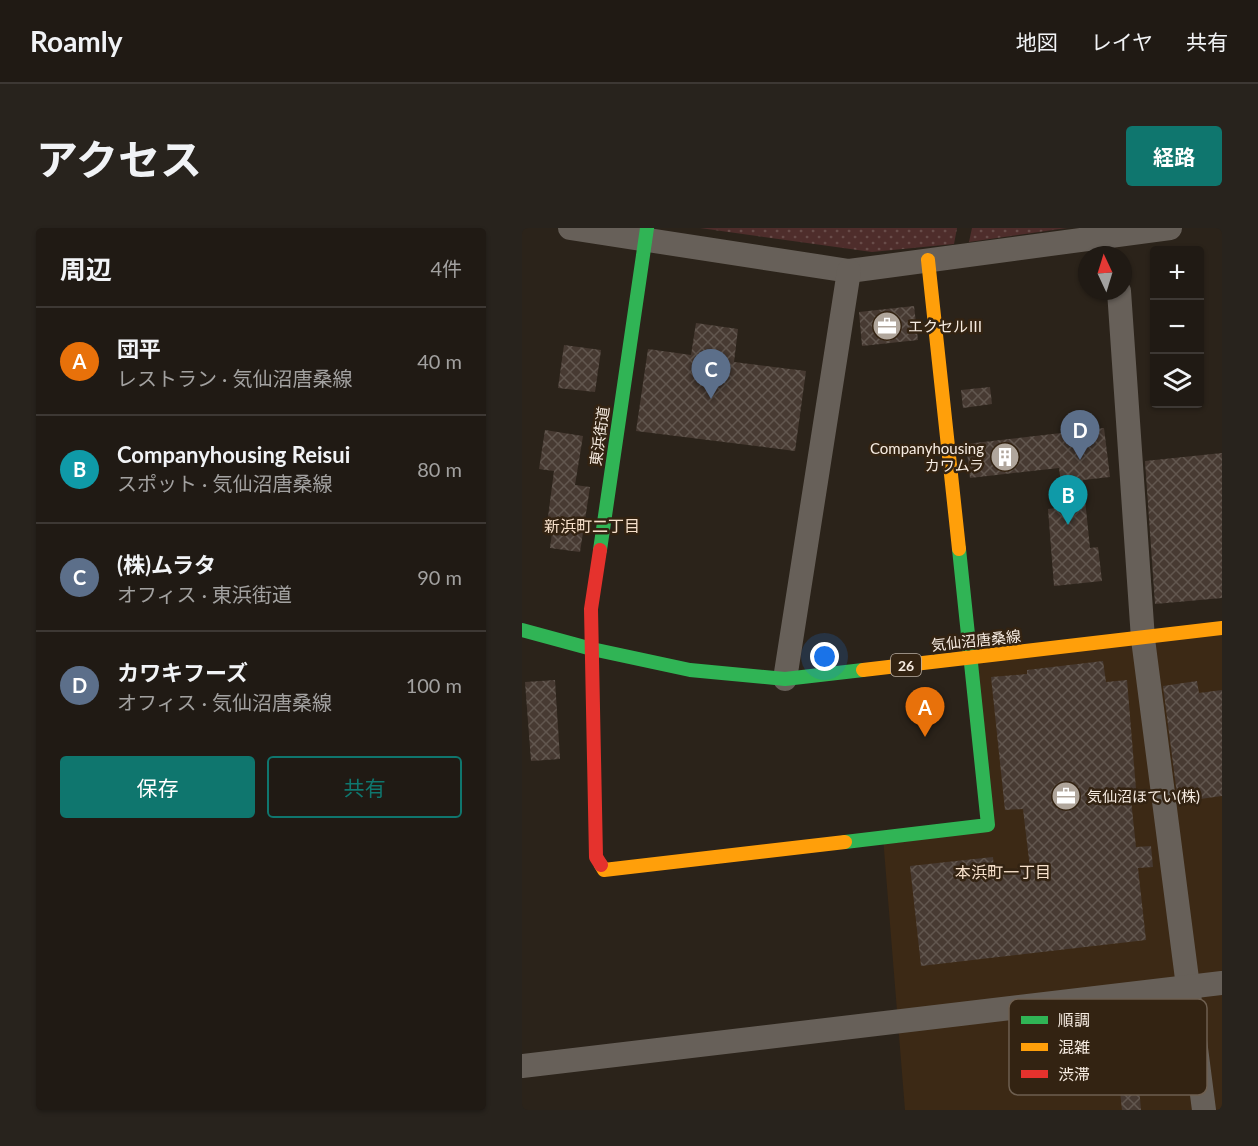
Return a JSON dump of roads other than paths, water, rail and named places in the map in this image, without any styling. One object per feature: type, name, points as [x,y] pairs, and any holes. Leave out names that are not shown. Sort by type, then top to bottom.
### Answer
[{"type":"street","points":[[570,228],[646,233],[849,271],[928,260],[1116,245],[1170,228]]},
{"type":"street","name":"東浜街道","points":[[646,233],[591,609],[596,857],[604,870],[988,825],[970,658]]},
{"type":"street","points":[[928,260],[970,658]]},
{"type":"street","points":[[785,679],[849,271]]},
{"type":"street","points":[[1120,300],[1143,639],[1190,999]]},
{"type":"street","name":"気仙沼唐桑線","points":[[522,630],[592,649],[690,670],[785,679],[1222,628]]},
{"type":"street","points":[[1087,999],[1222,983]]},
{"type":"street","points":[[522,1066],[1009,1008]]},
{"type":"street","points":[[1202,1095],[1204,1110]]},
{"type":"place","name":"エクセルⅢ","points":[[887,326]]},
{"type":"place","name":"(株)ムラタ","points":[[711,399]]},
{"type":"place","name":"Companyhousing カワムラ","points":[[1005,457]]},
{"type":"place","name":"カワキフーズ","points":[[1080,460]]},
{"type":"place","name":"Companyhousing Reisui","points":[[1068,525]]},
{"type":"place","name":"団平","points":[[925,737]]},
{"type":"place","name":"気仙沼ほてい(株)","points":[[1066,796]]},
{"type":"district","name":"新浜町二丁目","points":[[592,525]]},
{"type":"district","name":"本浜町一丁目","points":[[1003,871]]}]
